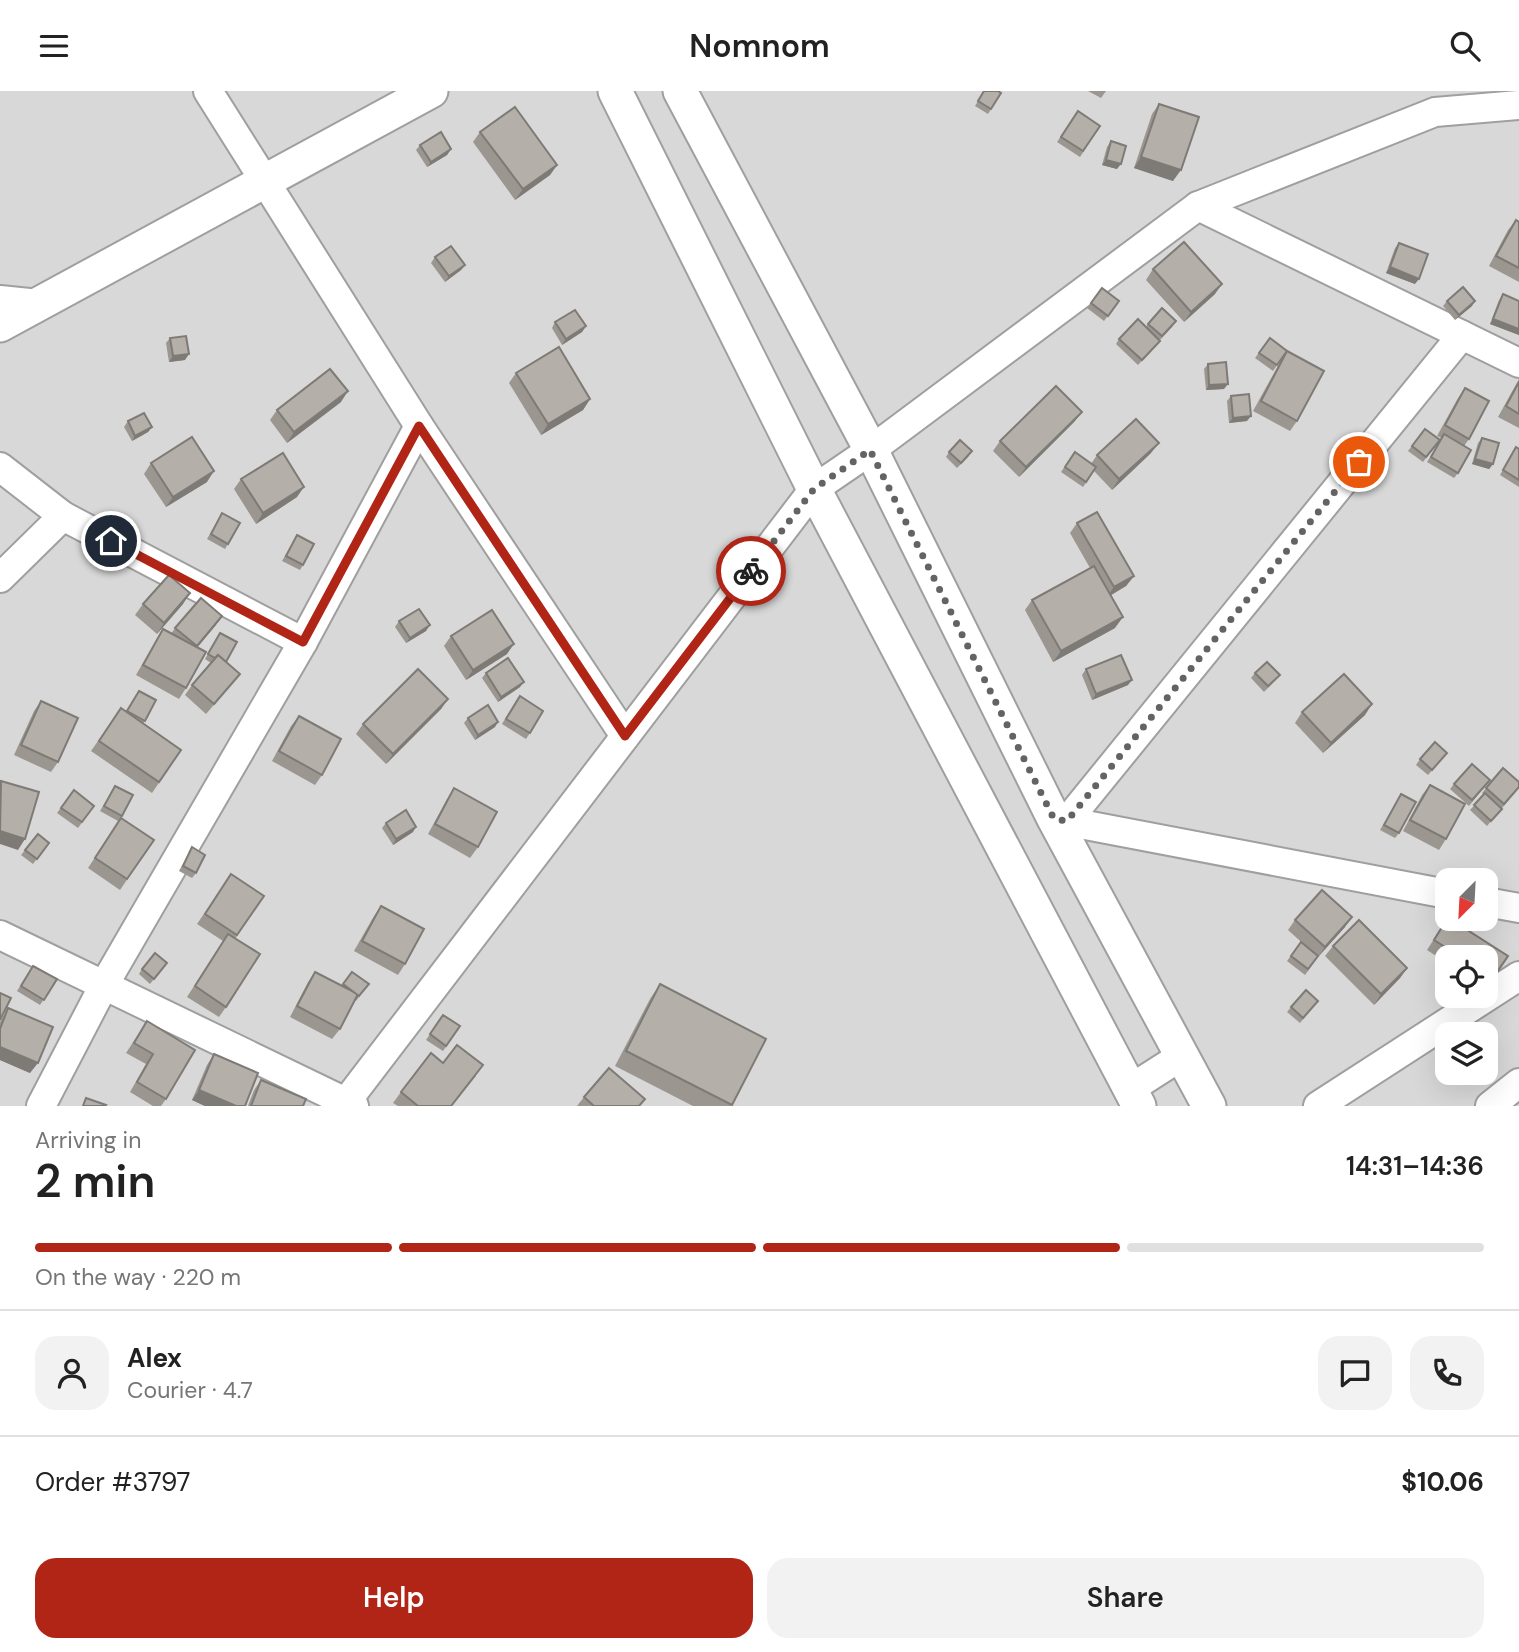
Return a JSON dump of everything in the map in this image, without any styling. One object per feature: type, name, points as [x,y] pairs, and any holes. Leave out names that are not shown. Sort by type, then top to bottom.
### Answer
[{"type":"street","points":[[208,91],[419,426],[625,736]]},
{"type":"street","points":[[0,325],[431,91]]},
{"type":"street","points":[[615,91],[814,489],[1135,1098],[1180,1057]]},
{"type":"street","points":[[680,91],[870,450],[1180,1057],[1209,1106]]},
{"type":"street","points":[[0,935],[347,1104],[814,489],[1198,205],[1435,112],[1519,105]]},
{"type":"street","points":[[1198,205],[1519,363]]},
{"type":"street","points":[[0,300],[39,304]]},
{"type":"street","points":[[1061,820],[1462,335]]},
{"type":"street","points":[[41,1106],[104,985],[303,642],[419,426]]},
{"type":"street","points":[[0,467],[63,516],[303,642]]},
{"type":"street","points":[[0,578],[63,516]]},
{"type":"street","points":[[1061,820],[1435,892]]},
{"type":"street","points":[[1498,904],[1519,908]]},
{"type":"street","points":[[1318,1106],[1519,976]]},
{"type":"street","points":[[1490,1106],[1519,1083]]},
{"type":"shaded area","points":[[0,91],[1519,91],[1519,1106],[0,1106]]},
{"type":"building","points":[[984,91],[1001,93],[991,109],[978,101]]},
{"type":"building","points":[[1159,104],[1199,117],[1181,170],[1141,157]]},
{"type":"building","points":[[515,107],[557,165],[523,189],[480,132]]},
{"type":"building","points":[[1078,111],[1100,126],[1083,151],[1061,137]]},
{"type":"building","points":[[441,132],[451,149],[431,162],[420,145]]},
{"type":"building","points":[[1111,141],[1126,146],[1121,164],[1106,160]]},
{"type":"building","points":[[1516,220],[1519,222],[1519,268],[1496,256]]},
{"type":"building","points":[[1184,242],[1222,284],[1191,312],[1153,269]]},
{"type":"building","points":[[1399,243],[1428,254],[1419,279],[1390,267]]},
{"type":"building","points":[[451,246],[465,265],[449,276],[435,257]]},
{"type":"building","points":[[1463,287],[1475,301],[1459,315],[1447,301]]},
{"type":"building","points":[[1102,288],[1119,301],[1108,316],[1091,303]]},
{"type":"building","points":[[1503,294],[1519,301],[1519,329],[1493,319]]},
{"type":"building","points":[[1162,308],[1176,321],[1162,336],[1148,324]]},
{"type":"building","points":[[575,310],[586,326],[566,339],[555,322]]},
{"type":"building","points":[[1138,319],[1160,341],[1142,360],[1119,339]]},
{"type":"building","points":[[186,336],[189,354],[173,356],[170,338]]},
{"type":"building","points":[[1270,338],[1287,351],[1277,365],[1259,353]]},
{"type":"building","points":[[559,347],[590,399],[548,424],[516,373]]},
{"type":"building","points":[[1287,351],[1324,371],[1297,421],[1261,401]]},
{"type":"building","points":[[1226,362],[1228,384],[1209,385],[1208,364]]},
{"type":"building","points":[[330,369],[348,391],[294,432],[277,410]]},
{"type":"building","points":[[1519,382],[1519,414],[1506,406]]},
{"type":"building","points":[[1056,386],[1082,412],[1026,467],[1000,441]]},
{"type":"building","points":[[1465,388],[1489,401],[1469,439],[1445,425]]},
{"type":"building","points":[[1249,394],[1251,416],[1233,418],[1231,396]]},
{"type":"building","points":[[144,413],[152,427],[135,436],[128,421]]},
{"type":"building","points":[[1136,419],[1159,443],[1119,479],[1097,455]]},
{"type":"building","points":[[1425,429],[1440,440],[1426,457],[1412,446]]},
{"type":"building","points":[[1444,434],[1471,450],[1458,473],[1431,457]]},
{"type":"building","points":[[192,437],[214,471],[173,497],[151,463]]},
{"type":"building","points":[[1482,438],[1499,443],[1493,464],[1475,459]]},
{"type":"building","points":[[960,440],[972,451],[961,463],[949,452]]},
{"type":"building","points":[[1516,447],[1519,449],[1519,480],[1503,470]]},
{"type":"building","points":[[1075,452],[1096,467],[1086,482],[1065,467]]},
{"type":"building","points":[[283,453],[304,487],[263,513],[241,479]]},
{"type":"building","points":[[1097,512],[1134,576],[1114,587],[1077,523]]},
{"type":"building","points":[[222,513],[240,523],[228,544],[211,534]]},
{"type":"building","points":[[297,535],[314,544],[303,565],[286,556]]},
{"type":"building","points":[[1094,566],[1123,617],[1061,651],[1032,600]]},
{"type":"building","points":[[169,575],[190,593],[164,623],[143,604]]},
{"type":"building","points":[[201,598],[222,616],[197,646],[175,628]]},
{"type":"building","points":[[419,609],[430,625],[410,638],[399,621]]},
{"type":"building","points":[[492,610],[514,644],[473,670],[451,636]]},
{"type":"building","points":[[163,629],[206,652],[186,688],[143,665]]},
{"type":"building","points":[[220,633],[237,642],[226,662],[218,655],[215,658],[208,654]]},
{"type":"building","points":[[218,655],[240,674],[214,704],[192,685]]},
{"type":"building","points":[[1121,655],[1132,680],[1096,694],[1086,669]]},
{"type":"building","points":[[508,658],[524,682],[501,697],[486,673]]},
{"type":"building","points":[[1267,662],[1280,675],[1268,686],[1255,673]]},
{"type":"building","points":[[418,669],[448,699],[393,754],[363,724]]},
{"type":"building","points":[[1344,674],[1372,704],[1331,743],[1302,712]]},
{"type":"building","points":[[139,691],[156,700],[145,721],[127,711]]},
{"type":"building","points":[[520,696],[543,711],[530,733],[506,719]]},
{"type":"building","points":[[41,701],[78,718],[58,762],[21,745]]},
{"type":"building","points":[[488,705],[498,722],[478,735],[468,718]]},
{"type":"building","points":[[121,708],[181,750],[159,782],[99,741]]},
{"type":"building","points":[[299,716],[341,739],[322,775],[279,751]]},
{"type":"building","points":[[1435,742],[1447,753],[1432,770],[1420,759]]},
{"type":"building","points":[[1472,764],[1490,780],[1472,800],[1454,784]]},
{"type":"building","points":[[1503,768],[1519,782],[1519,787],[1504,804],[1486,788]]},
{"type":"building","points":[[1,781],[39,792],[25,839],[0,831]]},
{"type":"building","points":[[1430,785],[1465,804],[1446,839],[1410,820]]},
{"type":"building","points":[[115,786],[133,795],[122,816],[104,806]]},
{"type":"building","points":[[454,788],[497,812],[478,847],[435,824]]},
{"type":"building","points":[[74,790],[94,806],[82,822],[61,808]]},
{"type":"building","points":[[1485,793],[1502,809],[1491,821],[1474,805]]},
{"type":"building","points":[[1401,794],[1416,802],[1399,833],[1384,825]]},
{"type":"building","points":[[406,810],[416,827],[396,839],[386,823]]},
{"type":"building","points":[[121,818],[154,840],[127,879],[95,858]]},
{"type":"building","points":[[38,834],[49,843],[37,859],[25,850]]},
{"type":"building","points":[[192,847],[205,855],[196,873],[183,866]]},
{"type":"building","points":[[231,874],[264,896],[237,935],[205,914]]},
{"type":"building","points":[[1322,890],[1352,917],[1325,947],[1295,920]]},
{"type":"building","points":[[381,906],[424,929],[405,964],[362,941]]},
{"type":"building","points":[[1359,920],[1407,968],[1381,994],[1333,946]]},
{"type":"building","points":[[1440,931],[1469,931],[1491,945],[1442,945],[1434,940]]},
{"type":"building","points":[[228,934],[260,954],[226,1007],[195,986]]},
{"type":"building","points":[[1301,942],[1318,956],[1308,969],[1291,956]]},
{"type":"building","points":[[1498,950],[1508,956],[1498,971]]},
{"type":"building","points":[[155,953],[167,963],[154,979],[142,969]]},
{"type":"building","points":[[33,966],[57,979],[44,1000],[21,986]]},
{"type":"building","points":[[315,972],[358,994],[340,1029],[297,1006]]},
{"type":"building","points":[[352,972],[369,984],[359,996],[343,984]]},
{"type":"building","points":[[660,984],[766,1039],[732,1105],[626,1051]]},
{"type":"building","points":[[1306,990],[1318,1001],[1303,1018],[1291,1007]]},
{"type":"building","points":[[0,993],[11,998],[0,1020]]},
{"type":"building","points":[[8,1008],[53,1027],[38,1063],[0,1047],[0,1029]]},
{"type":"building","points":[[443,1015],[460,1026],[446,1046],[430,1034]]},
{"type":"building","points":[[147,1021],[195,1050],[166,1099],[137,1082],[153,1054],[134,1043]]},
{"type":"building","points":[[457,1045],[483,1065],[451,1106],[418,1106],[401,1092],[431,1053],[443,1063]]},
{"type":"building","points":[[214,1054],[258,1073],[245,1106],[236,1106],[199,1090]]},
{"type":"building","points":[[609,1068],[645,1099],[639,1106],[594,1106],[584,1097]]},
{"type":"building","points":[[261,1080],[306,1099],[303,1106],[251,1106]]},
{"type":"building","points":[[86,1098],[106,1105],[83,1106]]},
{"type":"way so far","points":[[751,571],[814,489],[870,450],[1054,819],[1067,821],[1359,462]]},
{"type":"route","points":[[111,541],[303,642],[419,426],[625,736],[751,571]]}]
